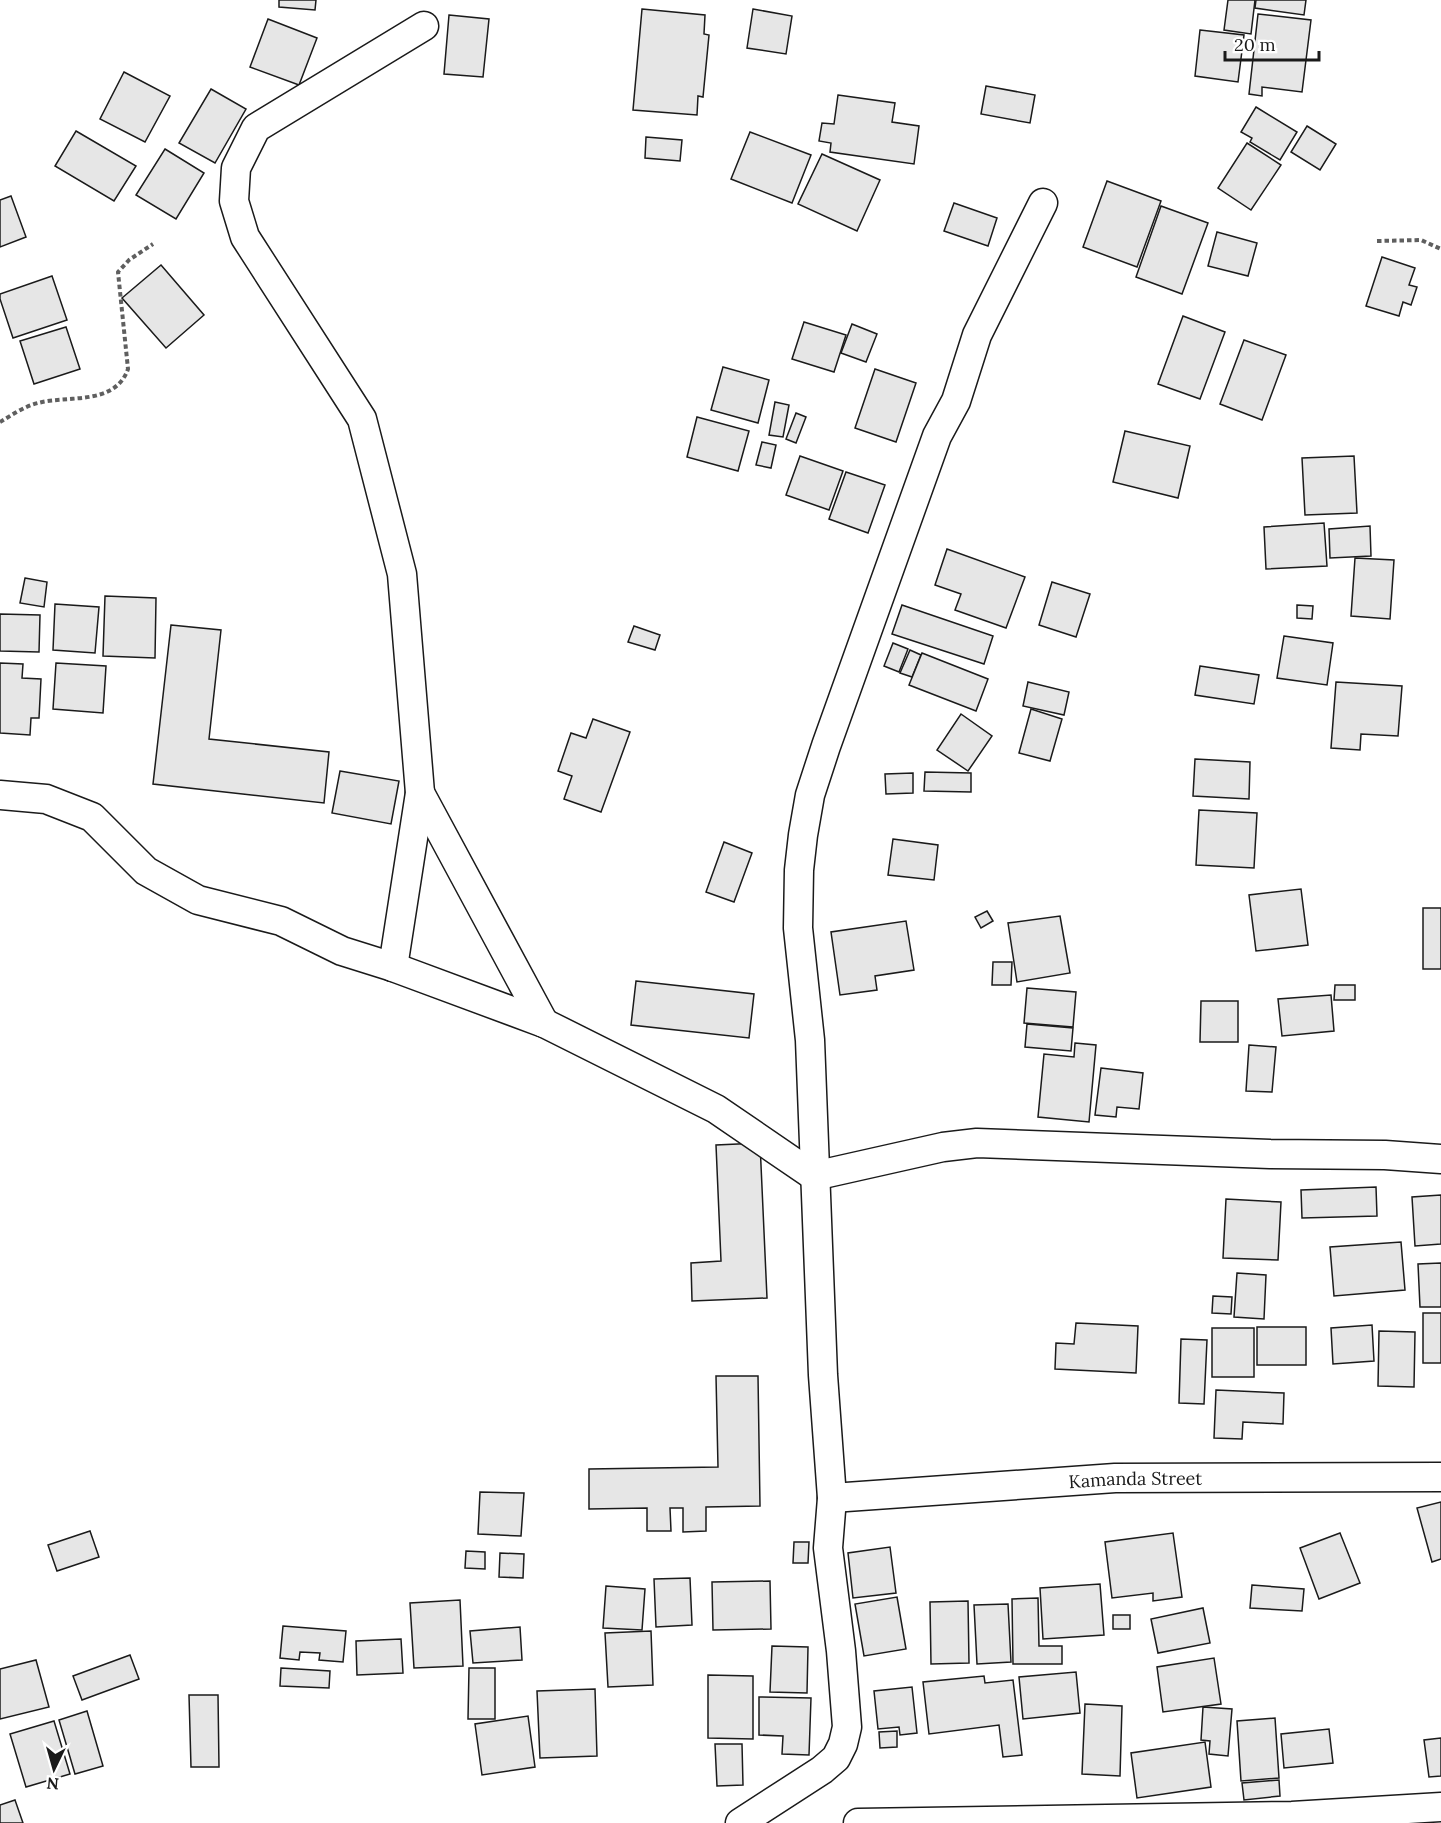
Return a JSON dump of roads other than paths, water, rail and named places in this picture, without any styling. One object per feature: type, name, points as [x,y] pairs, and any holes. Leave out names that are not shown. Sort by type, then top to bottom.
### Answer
[{"type":"street","points":[[393,967],[420,794],[402,574],[362,419],[245,237],[234,201],[236,168],[256,128],[424,26]]},
{"type":"street","points":[[740,1823],[822,1770],[836,1758],[848,1727],[828,1548],[832,1498],[823,1375],[810,1040],[798,928],[799,870],[810,795],[937,436],[956,401],[976,335],[1043,203]]},
{"type":"street","points":[[420,794],[544,1023]]},
{"type":"street","points":[[0,795],[46,799],[92,817],[146,871],[198,900],[281,921],[342,951],[393,967],[544,1023],[716,1109],[814,1176],[943,1147],[977,1143],[1270,1154],[1385,1155],[1441,1159]]},
{"type":"street","name":"Kamanda Street","points":[[832,1498],[1115,1478],[1441,1477]]},
{"type":"street","points":[[858,1823],[1292,1816],[1441,1807]]}]
